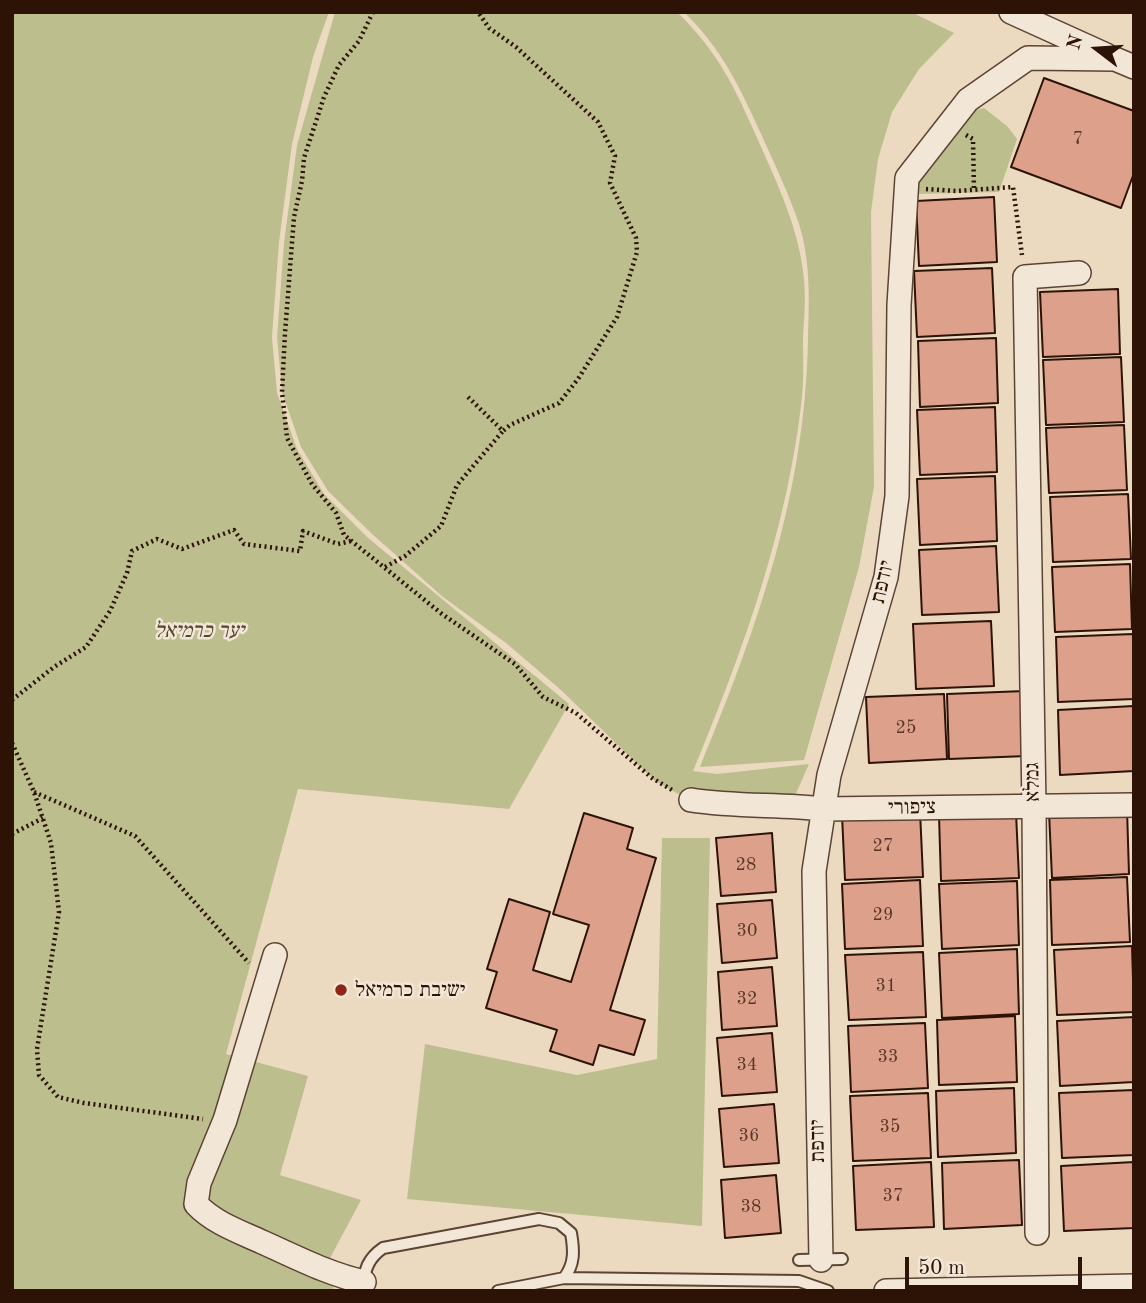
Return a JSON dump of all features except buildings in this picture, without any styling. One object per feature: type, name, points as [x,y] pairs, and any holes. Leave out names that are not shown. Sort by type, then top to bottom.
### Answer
[{"type":"street","points":[[1011,12],[1124,63]]},
{"type":"street","name":"יודפת","points":[[821,1260],[814,871],[830,775],[886,577],[897,496],[899,305],[907,178],[968,100],[1028,58],[1124,63]]},
{"type":"street","points":[[1025,276],[1079,273]]},
{"type":"street","name":"גמלא","points":[[1025,276],[1034,806],[1037,1233]]},
{"type":"street","name":"ציפורי","points":[[691,800],[729,806],[791,806],[824,810],[1134,805]]},
{"type":"street","points":[[275,955],[225,1120],[199,1183],[196,1204],[208,1216],[242,1233],[366,1286]]},
{"type":"street","points":[[886,1291],[1134,1286]]},
{"type":"lane","points":[[366,1286],[368,1263],[374,1254],[383,1248],[539,1219],[559,1223],[571,1233],[573,1261],[564,1278]]},
{"type":"lane","points":[[498,1291],[564,1278],[799,1281],[828,1291]]},
{"type":"path","points":[[373,12],[359,41],[339,65],[324,96],[304,158],[294,217],[283,368],[282,392],[287,438],[312,484],[336,513],[344,535],[442,614],[515,664],[543,697],[576,713],[652,778],[691,800]]},
{"type":"path","points":[[384,567],[405,556],[441,526],[457,485],[503,431],[510,425],[559,402],[578,379],[617,317],[637,252],[636,238],[610,183],[615,156],[598,122],[516,47],[489,28],[478,12]]},
{"type":"path","points":[[948,125],[973,139],[974,190]]},
{"type":"path","points":[[906,188],[956,191],[1013,187],[1025,276]]},
{"type":"path","points":[[468,397],[503,431]]},
{"type":"path","points":[[12,700],[54,667],[86,647],[110,611],[127,573],[132,551],[157,539],[182,548],[234,530],[244,544],[300,551],[303,531],[338,544],[352,541]]},
{"type":"path","points":[[12,743],[34,792],[51,843],[59,912],[37,1049],[39,1075],[58,1097],[201,1119],[225,1120]]},
{"type":"path","points":[[34,792],[135,836],[257,972]]},
{"type":"path","points":[[12,834],[43,818]]},
{"type":"green space","name":"יער כרמיאל","points":[[12,12],[329,12],[313,57],[292,144],[279,242],[272,337],[277,393],[297,449],[324,494],[367,537],[569,704],[509,809],[298,789],[226,1054],[308,1076],[280,1175],[361,1200],[329,1260],[334,1291],[12,1291]]},
{"type":"green space","points":[[335,12],[677,12],[704,42],[725,72],[773,174],[798,244],[805,287],[803,382],[795,445],[775,541],[746,634],[693,771],[717,774],[809,764],[787,814],[702,807],[655,781],[561,690],[506,643],[443,597],[371,533],[328,491],[301,447],[282,392],[277,337],[284,243],[297,145]]},
{"type":"green space","points":[[684,12],[911,12],[954,33],[919,69],[892,112],[878,159],[871,212],[874,487],[859,567],[804,760],[700,767],[759,611],[788,506],[805,397],[809,296],[803,238],[782,180],[729,70],[710,41]]},
{"type":"green space","points":[[984,108],[1007,126],[1017,139],[999,192],[913,194],[913,169],[959,114]]},
{"type":"green space","points":[[662,838],[710,838],[702,1226],[407,1199],[425,1044],[577,1075],[657,1059]]},
{"type":"place","name":"ישיבת כרמיאל","points":[[341,990]]}]
